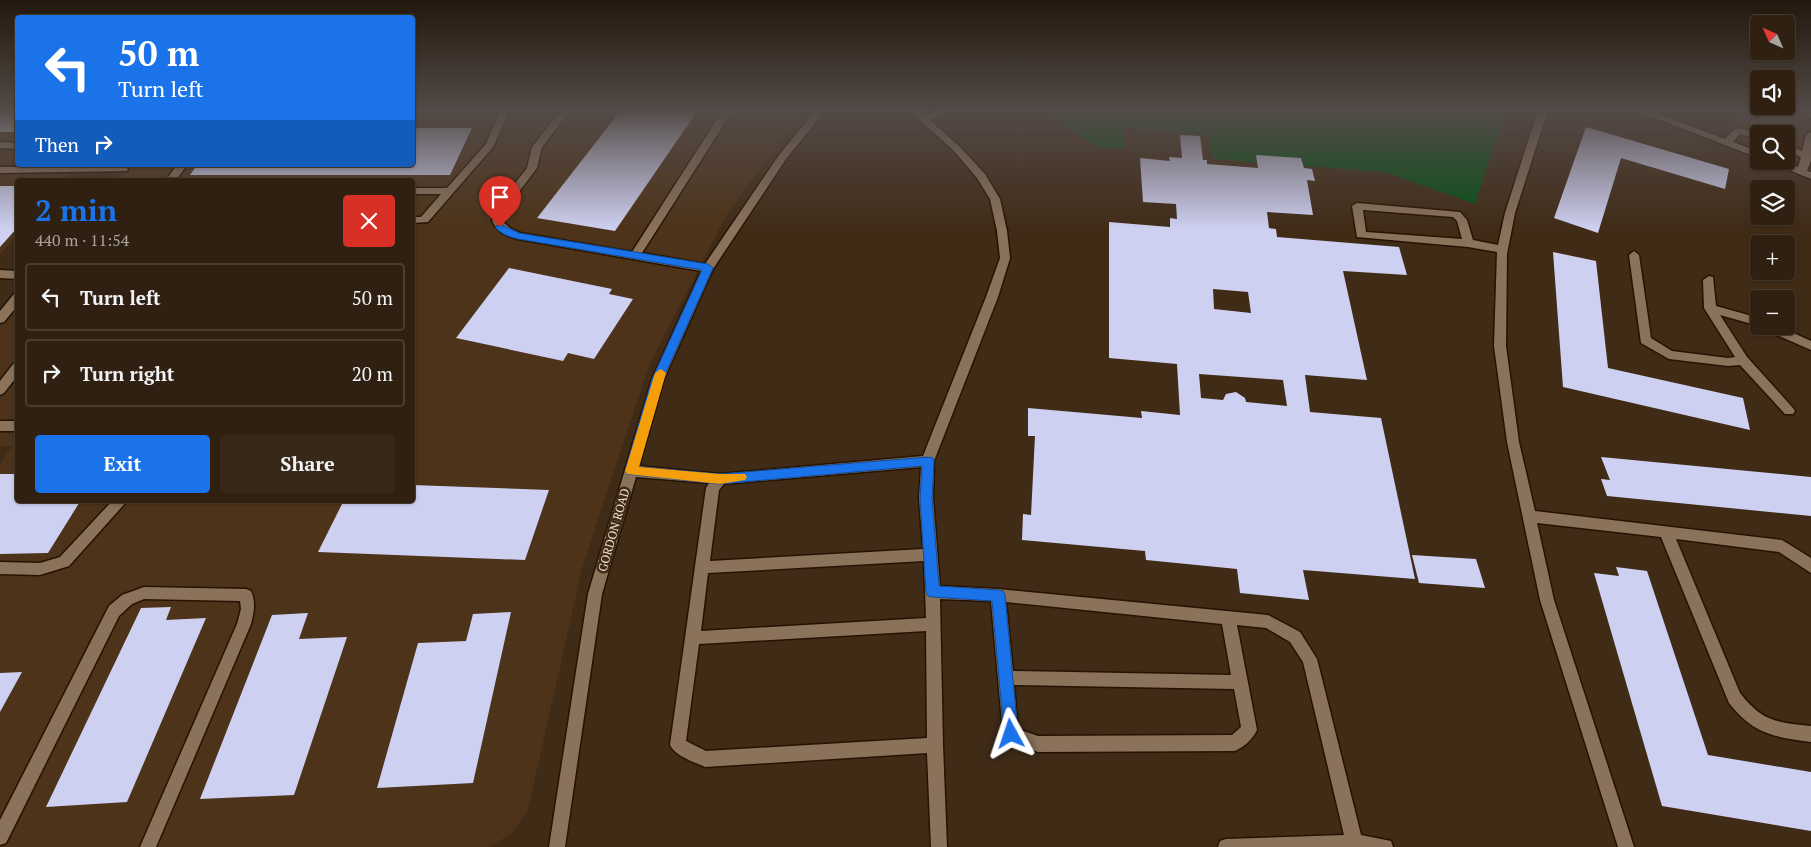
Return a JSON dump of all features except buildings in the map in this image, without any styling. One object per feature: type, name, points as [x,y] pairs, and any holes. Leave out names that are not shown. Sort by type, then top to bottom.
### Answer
[{"type":"street","points":[[415,220],[424,220],[486,150]]},
{"type":"street","points":[[536,150],[532,168],[500,212],[497,221],[500,227],[508,233],[708,268]]},
{"type":"street","points":[[636,256],[703,150]]},
{"type":"street","name":"GORDON ROAD","points":[[557,847],[595,594],[658,379],[708,268],[788,150]]},
{"type":"street","points":[[939,847],[935,746],[933,592],[926,498],[928,461],[992,297],[1005,258],[1002,231],[994,199],[981,176],[957,150]]},
{"type":"street","points":[[1530,150],[1510,213],[1503,250],[1500,346],[1513,442],[1547,600],[1626,847]]},
{"type":"street","points":[[1795,151],[1808,157],[1807,174],[1795,169]]},
{"type":"street","points":[[0,170],[124,167]]},
{"type":"street","points":[[116,178],[124,167]]},
{"type":"street","points":[[172,178],[181,167]]},
{"type":"street","points":[[415,191],[450,191]]},
{"type":"street","points":[[1468,242],[1462,220],[1456,214],[1357,206],[1361,235],[1468,242],[1503,250]]},
{"type":"street","points":[[1634,255],[1645,340],[1669,355],[1728,362],[1743,360]]},
{"type":"street","points":[[0,274],[15,275]]},
{"type":"street","points":[[1709,280],[1710,308],[1743,360],[1789,411]]},
{"type":"street","points":[[0,319],[4,309],[15,300]]},
{"type":"street","points":[[1710,308],[1750,319]]},
{"type":"street","points":[[1787,335],[1811,346]]},
{"type":"street","points":[[0,390],[15,370]]},
{"type":"street","points":[[0,426],[15,426]]},
{"type":"street","points":[[631,471],[720,479],[928,461]]},
{"type":"street","points":[[720,479],[714,488],[678,745],[705,759],[935,746]]},
{"type":"street","points":[[0,568],[40,569],[64,562],[117,503]]},
{"type":"street","points":[[1529,516],[1782,546],[1809,564],[1811,568]]},
{"type":"street","points":[[1666,532],[1734,698],[1746,714],[1768,728],[1811,734]]},
{"type":"street","points":[[703,567],[929,555]]},
{"type":"street","points":[[933,592],[998,595],[1268,622],[1295,637],[1310,658],[1354,843]]},
{"type":"street","points":[[0,837],[114,610],[127,600],[144,593],[246,595],[248,609],[244,624],[148,847]]},
{"type":"street","points":[[998,595],[1011,734],[1038,744],[1235,743],[1249,730],[1228,618]]},
{"type":"street","points":[[693,638],[933,624]]},
{"type":"street","points":[[1006,678],[1240,682]]},
{"type":"street","points":[[1226,847],[1354,843],[1385,847]]},
{"type":"shaded area","points":[[0,150],[15,150],[15,167],[74,167],[65,178],[15,178],[15,237],[0,255]]},
{"type":"shaded area","points":[[415,150],[775,150],[731,207],[650,363],[583,565],[527,813],[511,834],[489,847],[0,847],[0,464],[12,446],[0,446],[0,325],[15,306],[15,503],[415,503],[415,178],[118,178],[126,167],[415,167]]},
{"type":"shaded area","points":[[1795,150],[1811,150],[1811,166],[1795,160]]},
{"type":"green space","points":[[1211,150],[1493,150],[1475,204],[1385,172],[1213,159]]},
{"type":"slow traffic","points":[[661,373],[631,471],[720,479],[741,477]]},
{"type":"route","points":[[500,227],[508,233],[518,236],[708,268],[658,379],[631,471],[720,479],[928,461],[926,498],[933,592],[998,595],[1011,734]]}]
